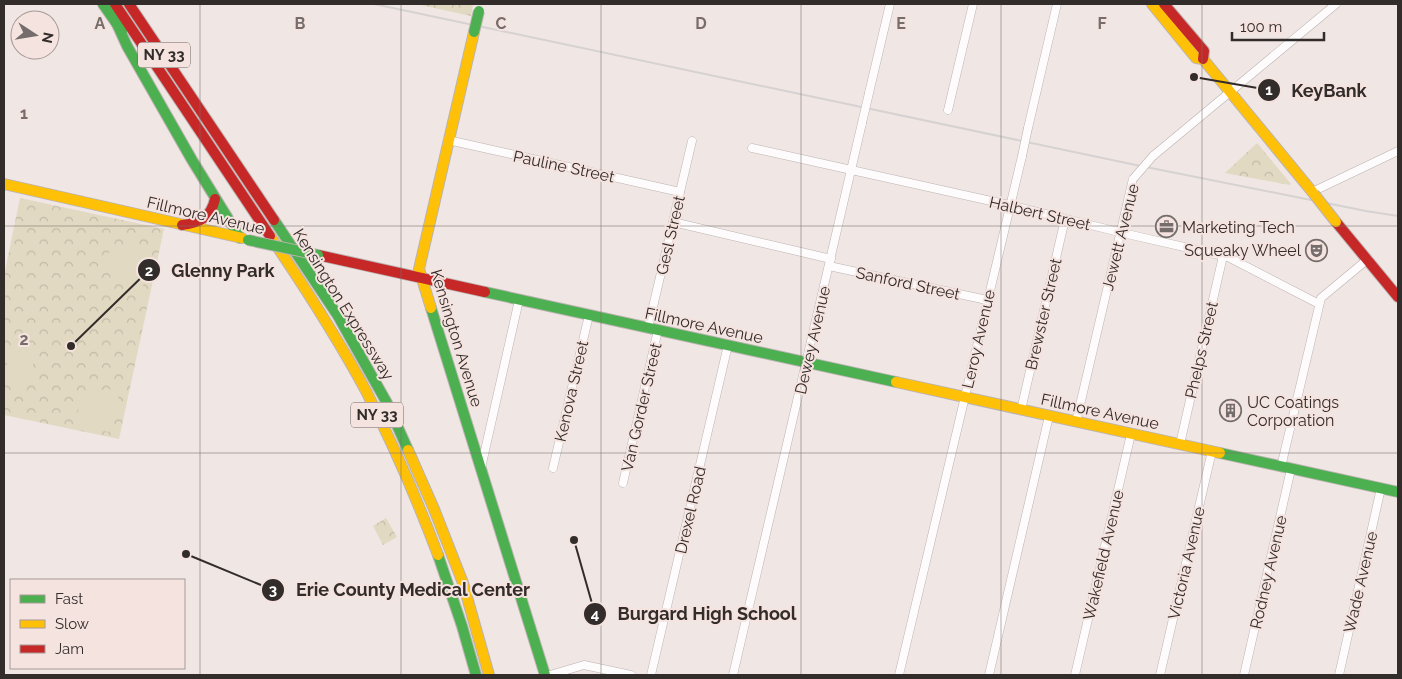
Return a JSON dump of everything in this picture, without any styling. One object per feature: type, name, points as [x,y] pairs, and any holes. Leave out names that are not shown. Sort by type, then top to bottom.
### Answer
[{"type":"main road","points":[[103,4],[213,159],[231,178]]},
{"type":"main road","name":"Kensington Expressway","points":[[115,4],[218,156],[326,324],[365,390],[398,459],[432,538],[471,653],[476,675]]},
{"type":"main road","name":"Kensington Expressway","points":[[129,4],[338,316],[387,403],[434,509],[463,583],[489,675]]},
{"type":"main road","points":[[1152,4],[1165,7],[1196,58],[1203,59],[1398,297]]},
{"type":"main road","name":"Kensington Avenue","points":[[480,7],[418,269],[546,675]]},
{"type":"main road","points":[[117,24],[121,36],[215,199],[244,239]]},
{"type":"main road","name":"Fillmore Avenue","points":[[4,184],[519,300],[1398,492]]},
{"type":"main road","points":[[182,225],[195,224],[207,218],[213,210],[215,199]]},
{"type":"main road","points":[[432,311],[430,297],[434,290],[439,286],[448,284]]},
{"type":"street","name":"Dewey Avenue","points":[[733,675],[890,4]]},
{"type":"street","points":[[948,110],[973,4]]},
{"type":"street","name":"Leroy Avenue","points":[[899,675],[1057,4]]},
{"type":"street","name":"Jewett Avenue","points":[[1076,422],[1133,179],[1154,156],[1336,4]]},
{"type":"street","name":"Pauline Street","points":[[448,140],[680,192]]},
{"type":"street","name":"Gesl Street","points":[[653,329],[673,222],[692,141]]},
{"type":"street","name":"Halbert Street","points":[[752,148],[1009,205],[1228,257],[1319,304]]},
{"type":"street","points":[[1313,193],[1398,151]]},
{"type":"street","name":"Brewster Street","points":[[1021,410],[1066,219]]},
{"type":"street","name":"Sanford Street","points":[[673,222],[987,300]]},
{"type":"street","name":"Phelps Street","points":[[1180,444],[1223,256]]},
{"type":"street","name":"Rodney Avenue","points":[[1244,675],[1320,298],[1368,259]]},
{"type":"street","points":[[481,468],[519,300]]},
{"type":"street","name":"Kenova Street","points":[[553,468],[589,315]]},
{"type":"street","name":"Van Gorder Street","points":[[623,483],[653,329]]},
{"type":"street","name":"Drexel Road","points":[[651,675],[728,345]]},
{"type":"street","points":[[989,675],[1049,416]]},
{"type":"street","name":"Wakefield Avenue","points":[[1075,675],[1132,434]]},
{"type":"street","name":"Victoria Avenue","points":[[1160,675],[1212,451]]},
{"type":"street","name":"Wade Avenue","points":[[1339,675],[1381,488]]},
{"type":"street","points":[[550,675],[584,665],[631,675]]},
{"type":"green space","points":[[416,4],[473,4],[471,16]]},
{"type":"green space","points":[[1257,143],[1291,184],[1290,185],[1225,173]]},
{"type":"green space","points":[[20,198],[164,229],[119,439],[4,415],[4,276]]},
{"type":"green space","points":[[111,246],[147,253],[150,257],[142,290],[125,286],[114,277],[110,271],[109,263]]},
{"type":"green space","points":[[10,350],[35,355],[29,385],[4,379]]},
{"type":"green space","points":[[109,389],[119,393],[112,429],[108,432],[76,423],[79,408],[85,398],[94,392]]},
{"type":"green space","points":[[386,518],[397,537],[383,545],[373,526]]},
{"type":"railway","points":[[374,4],[1131,164],[1398,216]]},
{"type":"traffic: fast","points":[[103,4],[122,31]]},
{"type":"traffic: fast","points":[[474,32],[479,11]]},
{"type":"traffic: fast","points":[[117,24],[127,46],[192,160],[240,238]]},
{"type":"traffic: fast","points":[[274,220],[338,316],[387,403],[408,450]]},
{"type":"traffic: fast","points":[[248,240],[318,255]]},
{"type":"traffic: fast","points":[[485,292],[896,382]]},
{"type":"traffic: fast","points":[[431,308],[545,675]]},
{"type":"traffic: fast","points":[[1220,453],[1398,492]]},
{"type":"traffic: fast","points":[[438,555],[476,675]]},
{"type":"traffic: slow","points":[[1152,4],[1196,58],[1203,59],[1314,194]]},
{"type":"traffic: slow","points":[[431,308],[419,269],[474,32]]},
{"type":"traffic: slow","points":[[4,184],[242,238]]},
{"type":"traffic: slow","points":[[1314,194],[1336,222]]},
{"type":"traffic: slow","points":[[270,236],[320,312],[366,391],[386,431],[438,555]]},
{"type":"traffic: slow","points":[[896,382],[1220,453]]},
{"type":"traffic: slow","points":[[408,450],[463,583],[489,675]]},
{"type":"traffic: jam","points":[[115,4],[270,236]]},
{"type":"traffic: jam","points":[[129,4],[274,220]]},
{"type":"traffic: jam","points":[[1164,4],[1204,51],[1203,59]]},
{"type":"traffic: jam","points":[[182,225],[194,223],[208,215],[215,199]]},
{"type":"traffic: jam","points":[[1336,222],[1398,297]]},
{"type":"traffic: jam","points":[[318,255],[485,292]]},
{"type":"place","name":"KeyBank","points":[[1194,77]]},
{"type":"place","name":"Marketing Tech","points":[[1166,227]]},
{"type":"place","name":"Squeaky Wheel","points":[[1317,250]]},
{"type":"place","name":"Glenny Park","points":[[71,346]]},
{"type":"place","name":"UC Coatings Corporation","points":[[1231,411]]},
{"type":"place","name":"Burgard High School","points":[[574,540]]},
{"type":"place","name":"Erie County Medical Center","points":[[186,554]]}]
